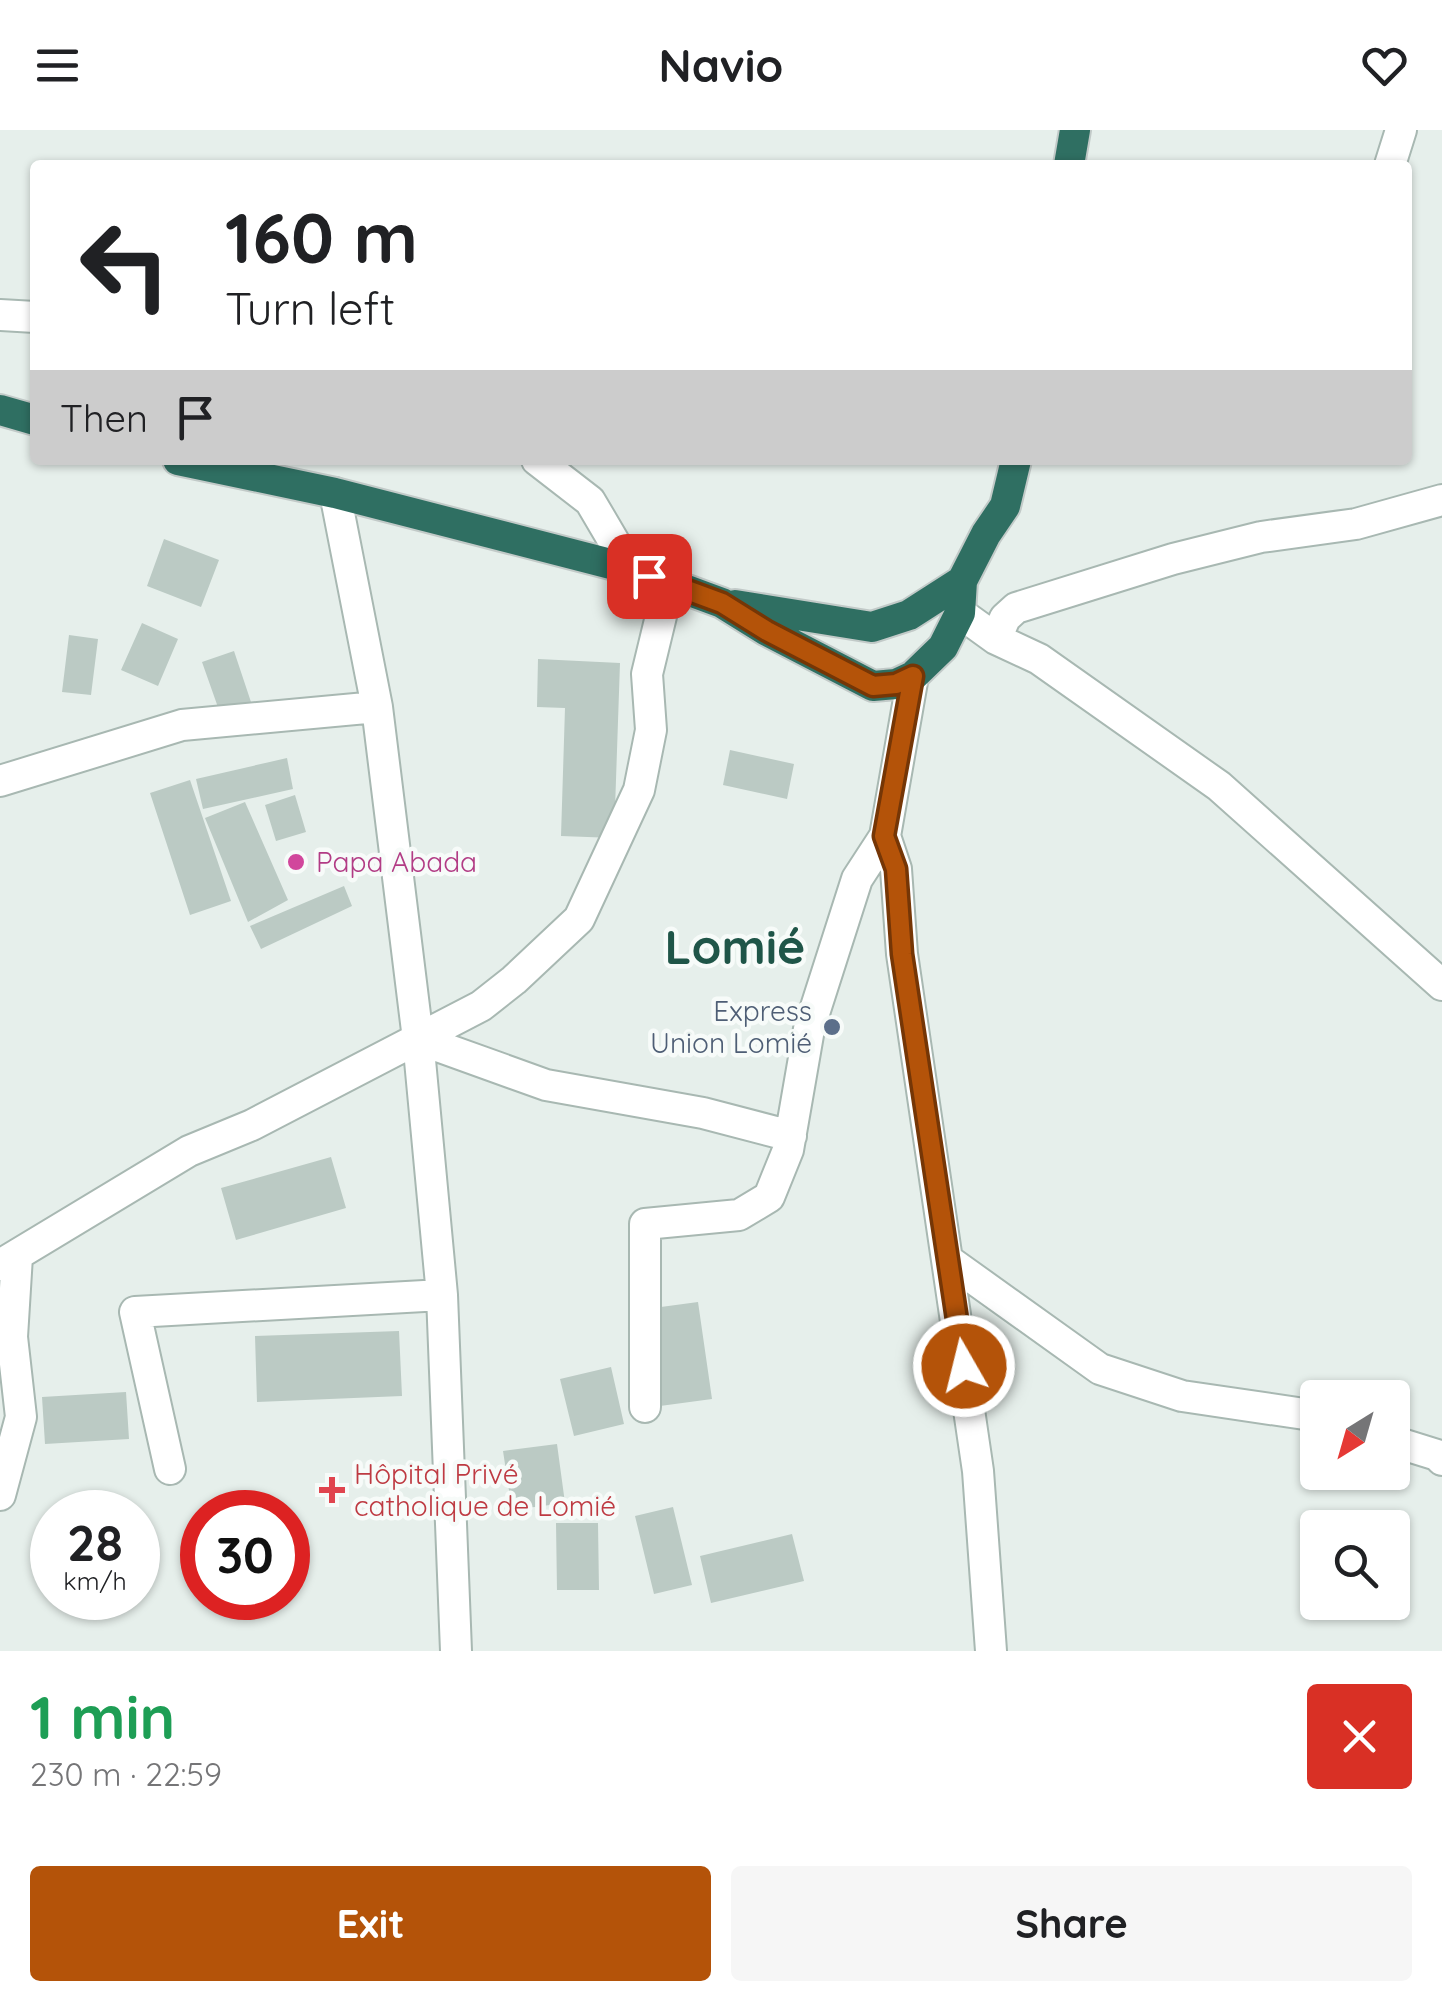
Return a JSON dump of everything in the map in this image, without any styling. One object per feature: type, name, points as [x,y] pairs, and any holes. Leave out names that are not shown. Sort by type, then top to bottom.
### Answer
[{"type":"highway","points":[[1069,160],[1075,130]]},
{"type":"highway","points":[[0,410],[30,419]]},
{"type":"highway","points":[[202,465],[336,493],[630,570],[722,603],[783,640],[873,686],[896,684],[913,676],[943,647],[960,613],[962,580]]},
{"type":"highway","points":[[722,603],[872,627],[909,615],[962,580],[1005,506],[1015,465]]},
{"type":"street","points":[[1392,160],[1401,130]]},
{"type":"street","points":[[0,315],[30,317]]},
{"type":"street","points":[[543,465],[590,501],[630,570]]},
{"type":"street","points":[[336,493],[377,706],[418,1039],[442,1295],[456,1651]]},
{"type":"street","points":[[996,640],[1006,618],[1016,608],[1052,596],[1261,536],[1356,524],[1442,500]]},
{"type":"street","points":[[0,1495],[20,1416],[8,1261],[189,1151],[252,1125],[480,1006],[579,919],[639,790],[650,730],[647,674],[669,583]]},
{"type":"street","points":[[960,613],[996,640],[1039,659],[1219,786],[1442,985]]},
{"type":"street","points":[[645,1407],[644,1224],[739,1215],[770,1197],[790,1136],[815,1010],[857,879],[884,836],[913,676]]},
{"type":"street","points":[[0,781],[182,724],[377,706]]},
{"type":"street","points":[[884,836],[896,869],[902,954],[978,1471],[991,1651]]},
{"type":"street","points":[[418,1039],[546,1085],[703,1114],[790,1136]]},
{"type":"street","points":[[948,1261],[1100,1369],[1182,1396],[1300,1413]]},
{"type":"street","points":[[170,1469],[135,1312],[442,1295]]},
{"type":"street","points":[[1410,1447],[1442,1460]]},
{"type":"building","points":[[164,539],[219,560],[201,607],[147,586]]},
{"type":"building","points":[[142,623],[178,639],[158,686],[121,670]]},
{"type":"building","points":[[69,635],[98,639],[91,695],[62,692]]},
{"type":"building","points":[[234,651],[251,702],[220,713],[202,662]]},
{"type":"building","points":[[538,659],[620,663],[614,838],[561,836],[565,708],[537,707]]},
{"type":"building","points":[[730,750],[794,764],[787,799],[723,785]]},
{"type":"building","points":[[287,758],[293,789],[203,809],[196,779]]},
{"type":"building","points":[[190,780],[231,901],[190,915],[150,793]]},
{"type":"building","points":[[295,795],[306,832],[276,841],[265,805]]},
{"type":"building","points":[[245,802],[288,900],[248,922],[205,818]]},
{"type":"building","points":[[344,886],[352,906],[261,949],[250,926]]},
{"type":"building","points":[[331,1157],[346,1208],[236,1240],[221,1188]]},
{"type":"building","points":[[698,1302],[712,1399],[660,1406],[646,1309]]},
{"type":"building","points":[[399,1331],[402,1396],[257,1402],[255,1336]]},
{"type":"building","points":[[611,1367],[624,1424],[574,1436],[560,1379]]},
{"type":"building","points":[[126,1392],[129,1439],[45,1444],[42,1397]]},
{"type":"building","points":[[557,1444],[565,1503],[512,1510],[503,1451]]},
{"type":"building","points":[[673,1507],[692,1585],[654,1594],[635,1516]]},
{"type":"building","points":[[556,1523],[598,1523],[599,1590],[557,1590]]},
{"type":"building","points":[[792,1534],[804,1581],[711,1603],[700,1556]]},
{"type":"place","name":"Papa Abada","points":[[296,862]]},
{"type":"place","name":"Express Union Lomié","points":[[832,1027]]},
{"type":"place","name":"Hôpital Privé catholique de Lomié","points":[[332,1490]]},
{"type":"district","name":"Lomié","points":[[735,947]]},
{"type":"route","points":[[649,576],[722,603],[832,667],[873,686],[896,684],[913,676],[884,836],[896,869],[902,954],[964,1366]]}]
